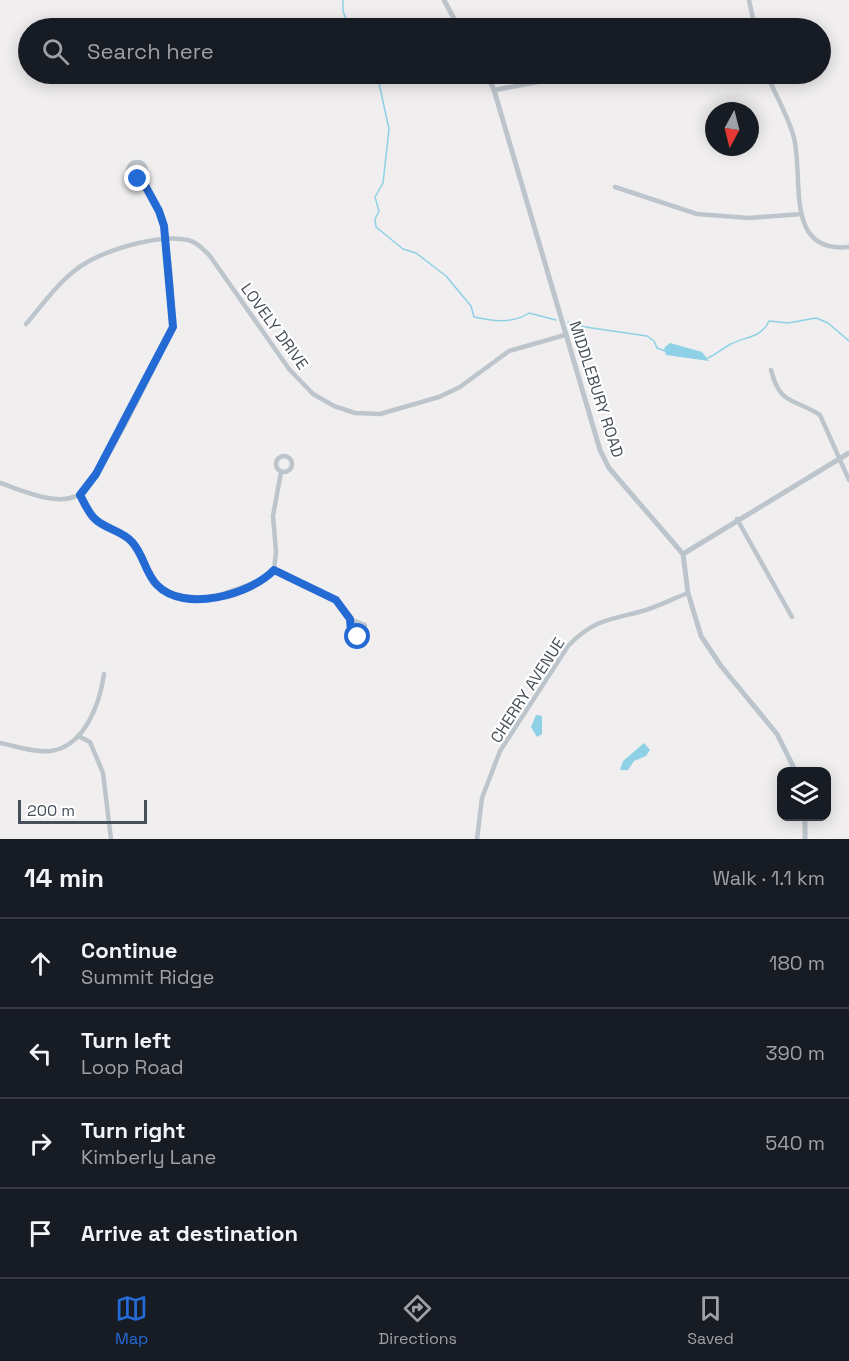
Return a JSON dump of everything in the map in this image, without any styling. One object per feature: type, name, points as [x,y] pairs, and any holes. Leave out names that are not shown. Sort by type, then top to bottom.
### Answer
[{"type":"street","points":[[444,0],[454,18]]},
{"type":"street","points":[[750,0],[753,18]]},
{"type":"street","name":"MIDDLEBURY ROAD","points":[[491,84],[600,450],[609,468],[683,554]]},
{"type":"street","points":[[494,90],[527,84]]},
{"type":"street","points":[[771,84],[794,136],[801,214],[806,229],[819,245],[834,249],[849,247]]},
{"type":"street","points":[[0,483],[50,498],[64,499],[80,495],[96,474],[173,327],[165,240],[159,211],[141,178]]},
{"type":"street","points":[[615,187],[697,214],[749,218],[801,214]]},
{"type":"street","name":"LOVELY DRIVE","points":[[26,324],[58,286],[87,261],[127,246],[165,240],[188,240],[200,245],[210,255],[289,369],[313,394],[333,406],[355,413],[380,414],[439,398],[460,387],[509,351],[565,335]]},
{"type":"street","points":[[771,370],[775,385],[783,398],[820,415],[841,457],[849,480]]},
{"type":"street","points":[[794,767],[777,734],[709,650],[688,593],[683,554],[737,519],[849,453]]},
{"type":"street","points":[[80,495],[92,517],[132,542],[156,585],[178,598],[206,600],[265,579],[274,570],[276,552],[273,516],[281,472]]},
{"type":"street","points":[[737,519],[792,617]]},
{"type":"street","points":[[274,570],[336,600],[350,619]]},
{"type":"street","name":"CHERRY AVENUE","points":[[477,839],[482,798],[500,751],[568,646],[582,632],[612,617],[640,612],[688,593]]},
{"type":"street","points":[[0,743],[51,751],[73,742],[94,711],[102,692],[104,674]]},
{"type":"street","points":[[78,736],[90,742],[104,773],[111,839]]},
{"type":"street","points":[[805,821],[806,839]]},
{"type":"water","points":[[670,343],[702,352],[709,361],[666,355],[664,348]]},
{"type":"water","points":[[536,715],[542,716],[542,734],[537,737],[531,727]]},
{"type":"water","points":[[644,743],[650,750],[646,756],[634,761],[628,770],[620,770],[623,761]]},
{"type":"waterway","points":[[343,0],[345,18]]},
{"type":"waterway","points":[[379,84],[389,129],[383,183],[375,197],[379,211],[375,219],[376,227],[403,249],[416,253],[446,276],[471,306],[474,317],[509,320],[529,313],[556,320]]},
{"type":"waterway","points":[[708,358],[729,345],[762,331],[769,321],[788,323],[816,318],[828,323],[849,341]]},
{"type":"waterway","points":[[568,322],[585,327],[647,336],[654,341],[657,348],[665,351]]},
{"type":"route","points":[[138,179],[141,178],[159,211],[164,226],[173,327],[170,337],[96,474],[80,495],[92,517],[99,524],[126,536],[132,542],[149,575],[165,592],[191,601],[206,600],[265,579],[274,570],[336,600],[350,619],[351,632],[358,637]]}]
